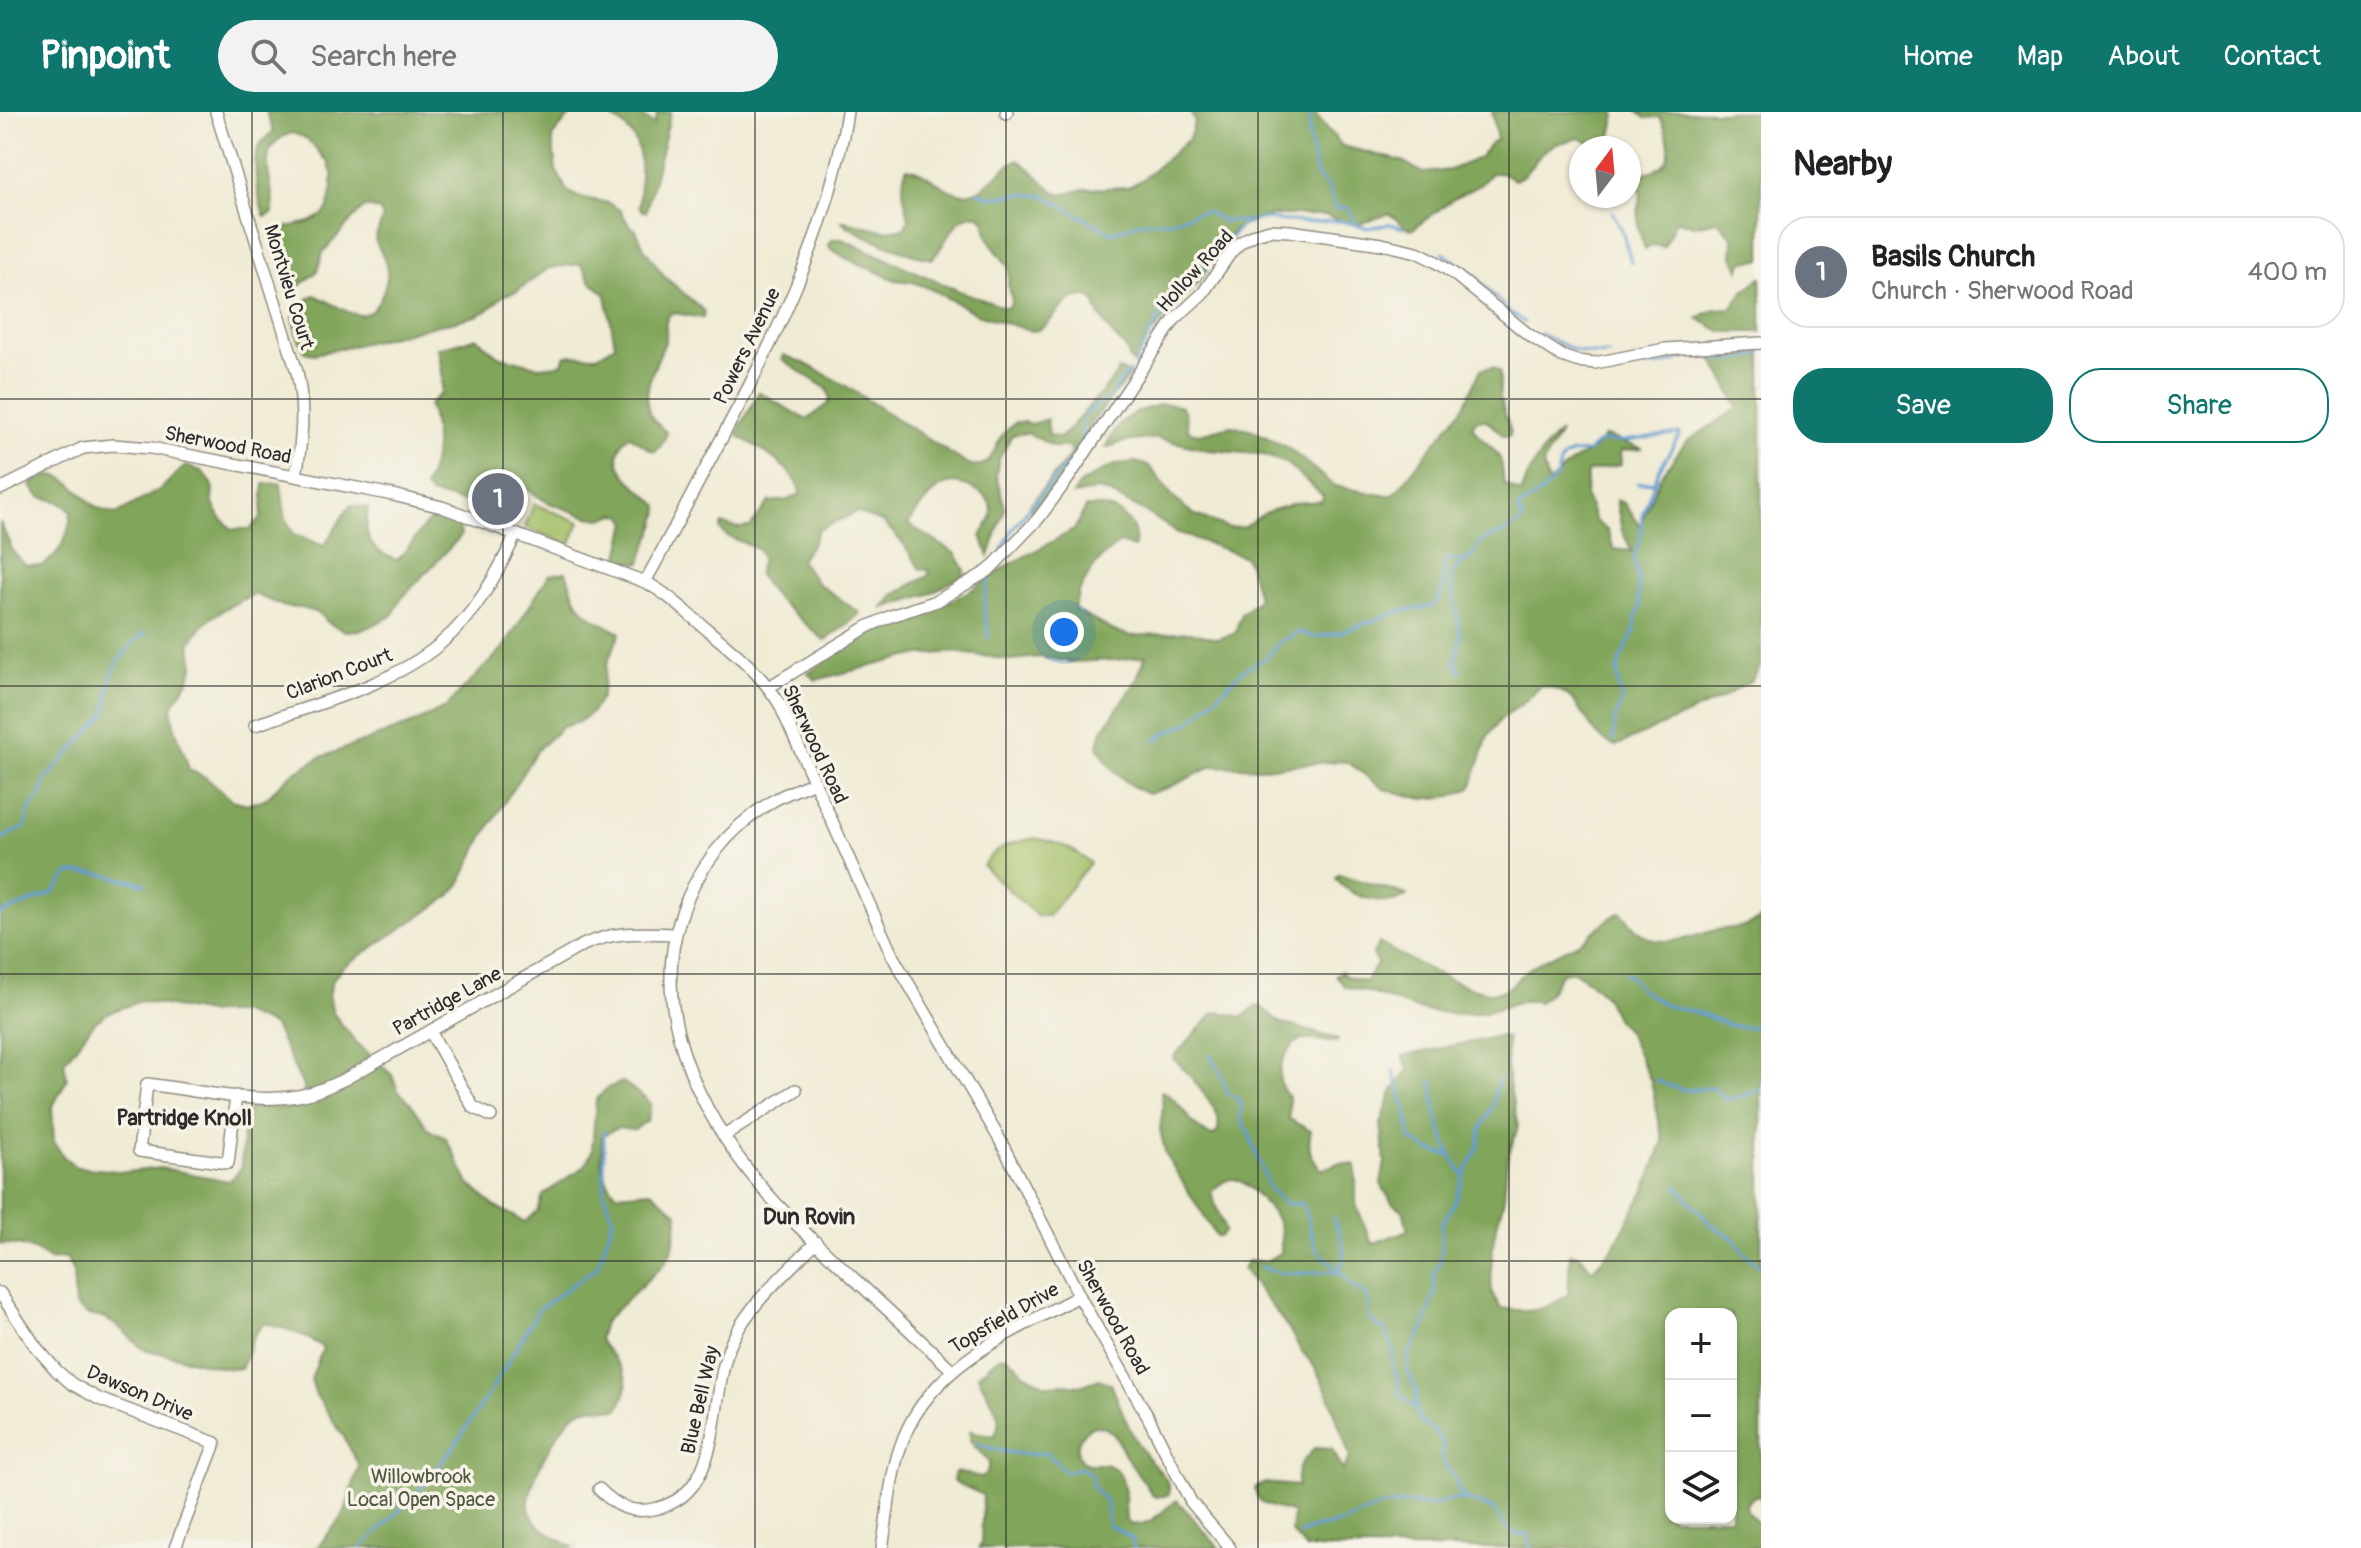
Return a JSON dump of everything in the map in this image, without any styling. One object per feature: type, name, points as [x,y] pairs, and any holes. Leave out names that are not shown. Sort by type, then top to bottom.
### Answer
[{"type":"street","name":"Montvieu Court","points":[[216,112],[297,372],[303,416],[296,476]]},
{"type":"street","name":"Powers Avenue","points":[[645,582],[779,329],[826,202],[847,112]]},
{"type":"street","name":"Hollow Road","points":[[769,687],[867,627],[937,601],[988,571],[1038,519],[1067,480],[1174,320],[1203,293],[1231,252],[1255,234],[1270,230],[1290,231],[1417,252],[1454,274],[1529,335],[1562,356],[1576,361],[1595,363],[1665,349],[1761,343]]},
{"type":"street","name":"Sherwood Road","points":[[0,489],[73,452],[102,445],[151,448],[296,476],[433,505],[470,516],[645,582],[670,598],[716,637],[769,687],[790,725],[893,957],[1000,1140],[1079,1296],[1148,1417],[1191,1502],[1230,1548]]},
{"type":"street","name":"Clarion Court","points":[[255,725],[387,678],[418,661],[440,644],[475,607],[516,534]]},
{"type":"street","points":[[815,782],[773,801],[734,830],[691,888],[675,934],[670,971],[674,1017],[691,1073],[724,1136],[761,1187],[952,1370]]},
{"type":"street","name":"Partridge Lane","points":[[236,1096],[228,1163],[139,1151],[147,1084],[259,1099],[313,1092],[345,1079],[599,938],[633,933],[675,934]]},
{"type":"street","points":[[430,1031],[473,1107],[491,1116]]},
{"type":"street","points":[[724,1136],[796,1090]]},
{"type":"street","name":"Blue Bell Way","points":[[599,1489],[612,1503],[637,1510],[666,1505],[690,1489],[705,1464],[721,1375],[732,1340],[754,1308],[816,1242]]},
{"type":"street","name":"Dawson Drive","points":[[0,1293],[36,1347],[72,1384],[99,1399],[215,1443],[175,1548]]},
{"type":"street","name":"Topsfield Drive","points":[[882,1548],[899,1448],[919,1408],[952,1370],[978,1351],[1079,1296]]},
{"type":"green space","points":[[266,112],[573,112],[552,137],[556,170],[567,191],[608,203],[620,210],[665,277],[704,311],[703,318],[671,313],[666,320],[666,338],[647,392],[649,412],[667,433],[662,444],[652,451],[630,436],[619,451],[620,467],[625,475],[659,506],[657,521],[641,563],[625,562],[619,556],[627,522],[624,516],[588,517],[547,502],[516,482],[502,477],[494,480],[468,503],[430,494],[424,487],[432,467],[435,446],[429,405],[442,392],[438,348],[477,338],[498,356],[540,367],[558,365],[565,355],[597,356],[615,345],[606,295],[590,281],[581,264],[549,268],[476,316],[334,350],[314,354],[305,352],[296,332],[294,316],[298,307],[314,295],[361,315],[373,310],[377,304],[387,274],[385,260],[375,239],[383,217],[379,210],[362,209],[323,252],[317,272],[295,289],[287,289],[274,236],[288,227],[310,222],[323,215],[328,208],[333,176],[328,162],[306,138],[292,133],[279,139],[268,156],[273,213],[265,217],[258,191],[256,161],[259,146],[273,131]]},
{"type":"green space","points":[[600,112],[635,112],[654,124],[658,112],[671,112],[646,212],[639,206],[640,162],[634,139],[616,120]]},
{"type":"green space","points":[[1190,112],[1314,112],[1342,146],[1402,161],[1423,173],[1450,170],[1479,158],[1493,141],[1497,141],[1492,112],[1614,112],[1616,115],[1611,136],[1569,136],[1569,141],[1542,153],[1519,178],[1514,180],[1504,173],[1491,173],[1481,184],[1452,200],[1413,229],[1388,214],[1357,225],[1325,215],[1274,215],[1234,230],[1216,252],[1203,276],[1146,340],[1135,365],[1089,297],[1069,301],[1043,327],[1031,331],[977,314],[931,289],[913,282],[895,280],[830,248],[833,239],[842,239],[959,291],[1006,308],[1012,299],[1008,287],[1009,268],[990,242],[985,222],[979,215],[970,215],[957,224],[932,259],[884,244],[842,221],[881,230],[905,227],[909,219],[903,187],[907,168],[961,193],[982,188],[1017,160],[1061,195],[1084,189],[1128,187],[1142,180],[1189,139],[1195,121]]},
{"type":"green space","points":[[1638,112],[1761,112],[1761,260],[1743,261],[1739,270],[1732,253],[1733,238],[1718,221],[1693,226],[1676,220],[1664,247],[1653,245],[1645,250],[1638,227],[1641,174],[1662,166],[1669,154],[1669,146],[1660,117],[1645,118]]},
{"type":"green space","points":[[1761,277],[1761,332],[1722,332],[1697,318],[1715,309],[1731,308],[1743,292]]},
{"type":"green space","points":[[1761,349],[1761,665],[1752,680],[1719,700],[1616,746],[1599,737],[1566,694],[1541,686],[1501,719],[1488,736],[1471,788],[1451,796],[1423,799],[1384,789],[1349,763],[1340,761],[1262,768],[1213,766],[1148,794],[1118,774],[1098,745],[1102,731],[1135,683],[1146,656],[1070,662],[1040,657],[1011,660],[954,652],[911,656],[816,680],[808,673],[874,632],[939,607],[1074,530],[1086,507],[1105,507],[1120,513],[1133,528],[1135,541],[1134,548],[1120,543],[1097,564],[1080,591],[1074,610],[1114,631],[1132,636],[1190,632],[1218,639],[1235,633],[1241,614],[1258,598],[1245,557],[1176,532],[1111,494],[1098,490],[1073,495],[1080,484],[1117,464],[1136,462],[1149,466],[1175,499],[1193,514],[1229,528],[1243,527],[1267,512],[1294,503],[1322,501],[1323,496],[1286,463],[1260,454],[1208,450],[1157,438],[1105,448],[1125,419],[1159,405],[1182,407],[1190,432],[1199,434],[1231,426],[1250,429],[1287,447],[1335,486],[1392,495],[1464,406],[1481,369],[1493,367],[1500,372],[1500,398],[1511,432],[1509,436],[1504,436],[1486,420],[1477,420],[1472,425],[1498,455],[1504,484],[1521,493],[1536,460],[1560,432],[1543,464],[1548,483],[1574,460],[1595,448],[1605,436],[1643,449],[1620,451],[1621,465],[1587,472],[1586,497],[1595,521],[1607,530],[1614,549],[1632,551],[1622,531],[1616,500],[1624,503],[1640,525],[1660,477],[1686,442],[1738,408],[1709,355]]},
{"type":"green space","points":[[783,355],[843,384],[967,464],[976,465],[990,459],[1002,436],[1016,422],[1029,425],[1047,419],[1049,435],[1060,438],[1119,369],[1130,375],[1092,422],[1088,436],[1052,491],[1031,510],[1029,506],[1073,452],[1068,447],[1054,447],[1028,433],[1012,435],[999,459],[996,475],[1005,508],[989,556],[981,536],[992,510],[983,495],[970,487],[948,484],[928,498],[908,524],[956,554],[965,570],[963,575],[932,593],[883,608],[894,594],[928,576],[929,570],[920,569],[903,543],[884,523],[857,512],[818,530],[813,543],[800,560],[817,583],[860,613],[825,641],[777,599],[759,576],[762,558],[758,549],[727,536],[720,529],[722,524],[750,527],[769,502],[788,500],[800,494],[786,469],[737,433],[759,392],[807,420],[828,404],[830,397],[827,389],[785,362]]},
{"type":"green space","name":"Willowbrook Local Open Space","points":[[185,466],[202,471],[213,485],[212,502],[220,517],[232,529],[250,529],[261,518],[264,484],[281,483],[285,517],[293,533],[323,546],[351,505],[368,508],[366,527],[370,541],[380,552],[397,560],[435,517],[443,513],[458,519],[461,536],[401,599],[392,616],[362,630],[345,631],[330,624],[318,613],[285,607],[254,594],[226,608],[195,635],[190,644],[192,672],[174,703],[172,715],[189,770],[205,777],[232,800],[248,804],[265,799],[290,775],[319,758],[414,723],[445,708],[504,647],[549,575],[566,572],[579,604],[589,616],[620,633],[607,664],[601,698],[592,712],[579,722],[562,727],[537,750],[483,837],[460,884],[449,897],[343,967],[332,980],[329,997],[333,1013],[355,1041],[392,1075],[398,1091],[410,1102],[429,1130],[446,1138],[469,1184],[494,1206],[525,1222],[538,1211],[543,1195],[585,1166],[592,1151],[596,1100],[607,1088],[623,1082],[651,1103],[648,1120],[634,1130],[617,1128],[602,1136],[602,1167],[617,1194],[651,1191],[678,1214],[673,1248],[665,1263],[604,1322],[599,1339],[619,1365],[626,1381],[623,1399],[617,1410],[588,1408],[572,1416],[546,1454],[530,1497],[529,1508],[535,1521],[547,1532],[575,1548],[317,1548],[344,1514],[359,1466],[316,1395],[311,1379],[323,1348],[288,1330],[264,1323],[253,1337],[241,1369],[224,1368],[143,1349],[119,1327],[104,1318],[88,1315],[75,1306],[73,1272],[66,1258],[49,1260],[26,1247],[0,1244],[0,522],[13,552],[25,565],[42,566],[64,542],[71,510],[57,501],[40,497],[30,485],[42,478],[59,477],[67,480],[98,508],[116,514],[161,489]],"holes":[[[141,1001],[208,1013],[243,1013],[274,1026],[304,1088],[302,1105],[286,1109],[253,1104],[244,1118],[241,1169],[229,1181],[161,1168],[127,1172],[76,1167],[63,1156],[54,1142],[52,1108],[67,1079],[64,1062],[94,1023],[108,1013]]]},
{"type":"green space","points":[[534,504],[580,522],[570,545],[525,527]]},
{"type":"green space","points":[[1035,838],[1065,846],[1090,863],[1048,916],[1037,916],[983,866],[999,849]]},
{"type":"green space","points":[[1338,875],[1407,895],[1391,901],[1369,899],[1341,885],[1336,878]]},
{"type":"green space","points":[[1621,912],[1645,936],[1663,941],[1744,926],[1761,918],[1761,1498],[1757,1495],[1746,1506],[1761,1526],[1761,1548],[1306,1548],[1291,1532],[1293,1513],[1259,1500],[1255,1488],[1265,1483],[1298,1486],[1298,1469],[1315,1448],[1332,1449],[1343,1470],[1350,1457],[1328,1393],[1314,1366],[1243,1269],[1247,1261],[1266,1261],[1281,1252],[1281,1230],[1277,1221],[1253,1191],[1229,1179],[1211,1192],[1225,1231],[1216,1236],[1166,1155],[1160,1130],[1162,1091],[1176,1101],[1205,1133],[1213,1136],[1218,1131],[1218,1118],[1211,1105],[1173,1059],[1213,1014],[1221,1012],[1242,1017],[1257,1006],[1281,1023],[1338,1039],[1337,1042],[1301,1039],[1284,1058],[1280,1082],[1289,1097],[1289,1119],[1311,1131],[1310,1152],[1321,1170],[1338,1163],[1356,1165],[1356,1204],[1372,1244],[1408,1230],[1403,1210],[1392,1203],[1381,1184],[1385,1162],[1381,1124],[1392,1092],[1408,1069],[1403,1056],[1499,1036],[1507,1038],[1506,1068],[1518,1127],[1507,1160],[1504,1198],[1494,1237],[1492,1294],[1501,1308],[1528,1311],[1544,1308],[1568,1294],[1570,1253],[1581,1256],[1592,1270],[1613,1248],[1646,1188],[1663,1141],[1651,1081],[1627,1031],[1617,1020],[1605,996],[1574,971],[1562,973],[1550,992],[1539,1002],[1525,1001],[1492,1011],[1467,1014],[1412,1007],[1345,987],[1336,975],[1341,971],[1346,976],[1365,982],[1377,964],[1373,953],[1379,943],[1456,982],[1487,992],[1498,992],[1533,966],[1581,941]]},
{"type":"green space","points":[[1007,1356],[1023,1372],[1045,1385],[1080,1386],[1099,1379],[1111,1384],[1134,1437],[1168,1483],[1169,1495],[1152,1495],[1117,1439],[1104,1428],[1090,1428],[1080,1438],[1080,1459],[1087,1464],[1108,1465],[1118,1472],[1124,1489],[1126,1520],[1130,1524],[1150,1521],[1177,1500],[1219,1548],[979,1548],[983,1495],[953,1481],[955,1472],[982,1477],[987,1473],[989,1462],[970,1441],[970,1431],[994,1436],[998,1420],[994,1405],[978,1375],[999,1357]]},
{"type":"waterway","points":[[1311,112],[1309,136],[1317,176],[1329,188],[1335,208],[1348,208],[1357,225]]},
{"type":"waterway","points":[[978,192],[991,197],[1021,194],[1045,196],[1111,233],[1141,222],[1171,221],[1199,212],[1207,212],[1223,221],[1248,221]]},
{"type":"waterway","points":[[1612,211],[1623,233],[1631,262]]},
{"type":"waterway","points":[[1135,363],[1161,314],[1239,227],[1248,221],[1341,221],[1368,228],[1390,224],[1403,228]]},
{"type":"waterway","points":[[1443,253],[1475,276],[1510,313],[1524,322]]},
{"type":"waterway","points":[[1541,334],[1582,352],[1609,354]]},
{"type":"waterway","points":[[1704,356],[1729,361],[1761,354]]},
{"type":"waterway","points":[[1622,367],[1662,365],[1683,358]]},
{"type":"waterway","points":[[1002,550],[1028,509],[1075,455],[1082,438],[1086,413],[1112,396],[1129,371]]},
{"type":"waterway","points":[[1460,671],[1455,661],[1461,637],[1452,588],[1454,570],[1472,556],[1482,541],[1504,533],[1522,521],[1519,507],[1543,492],[1557,475],[1565,456],[1588,452],[1601,441],[1618,442],[1680,433]]},
{"type":"waterway","points":[[1613,740],[1615,719],[1622,702],[1617,674],[1640,609],[1634,558],[1640,543],[1642,515],[1659,470],[1680,434]]},
{"type":"waterway","points":[[1638,483],[1654,482]]},
{"type":"waterway","points":[[1156,740],[1191,722],[1243,670],[1266,658],[1280,642],[1299,632],[1314,637],[1338,633],[1398,612],[1433,606],[1444,583],[1447,559],[1464,561]]},
{"type":"waterway","points":[[989,638],[984,606],[991,575]]},
{"type":"waterway","points":[[0,841],[23,829],[30,808],[41,795],[46,779],[106,713],[111,678],[117,663],[145,633]]},
{"type":"waterway","points":[[0,914],[53,893],[69,873],[96,873],[145,884]]},
{"type":"waterway","points":[[1625,973],[1641,990],[1668,1006],[1702,1014],[1729,1025],[1754,1028],[1761,1033]]},
{"type":"waterway","points":[[1210,1055],[1228,1093],[1242,1104],[1240,1119],[1270,1189],[1285,1204],[1303,1204],[1316,1248],[1355,1288],[1368,1296],[1368,1316],[1385,1330],[1394,1352],[1392,1363],[1399,1382],[1399,1394],[1416,1408]]},
{"type":"waterway","points":[[1393,1070],[1406,1110],[1411,1139],[1428,1150],[1451,1156]]},
{"type":"waterway","points":[[1470,1501],[1459,1492],[1454,1477],[1442,1459],[1443,1444],[1435,1432],[1419,1420],[1417,1393],[1408,1370],[1408,1356],[1424,1327],[1435,1291],[1434,1275],[1442,1248],[1441,1225],[1455,1202],[1479,1146],[1481,1129],[1493,1105],[1500,1080]]},
{"type":"waterway","points":[[1656,1080],[1684,1090],[1713,1087],[1725,1099],[1761,1089]]},
{"type":"waterway","points":[[1432,1081],[1441,1131],[1464,1176]]},
{"type":"waterway","points":[[361,1548],[419,1491],[454,1446],[539,1309],[598,1266],[613,1220],[604,1192],[604,1131]]},
{"type":"waterway","points":[[1677,1186],[1709,1223],[1735,1240],[1745,1254],[1761,1267]]},
{"type":"waterway","points":[[1332,1217],[1343,1244],[1343,1258],[1338,1272]]},
{"type":"waterway","points":[[1260,1266],[1290,1274],[1338,1272]]},
{"type":"waterway","points":[[976,1443],[1011,1453],[1047,1453],[1066,1472],[1081,1468],[1091,1474],[1093,1487],[1107,1502],[1108,1525],[1132,1538],[1134,1548]]},
{"type":"waterway","points":[[1299,1534],[1341,1523],[1375,1508],[1406,1503],[1431,1506],[1454,1499],[1495,1510],[1514,1534],[1528,1535],[1530,1548]]},
{"type":"place","name":"Basils Church","points":[[498,499]]},
{"type":"district","name":"Partridge Knoll","points":[[184,1118]]},
{"type":"district","name":"Dun Rovin","points":[[809,1217]]}]
